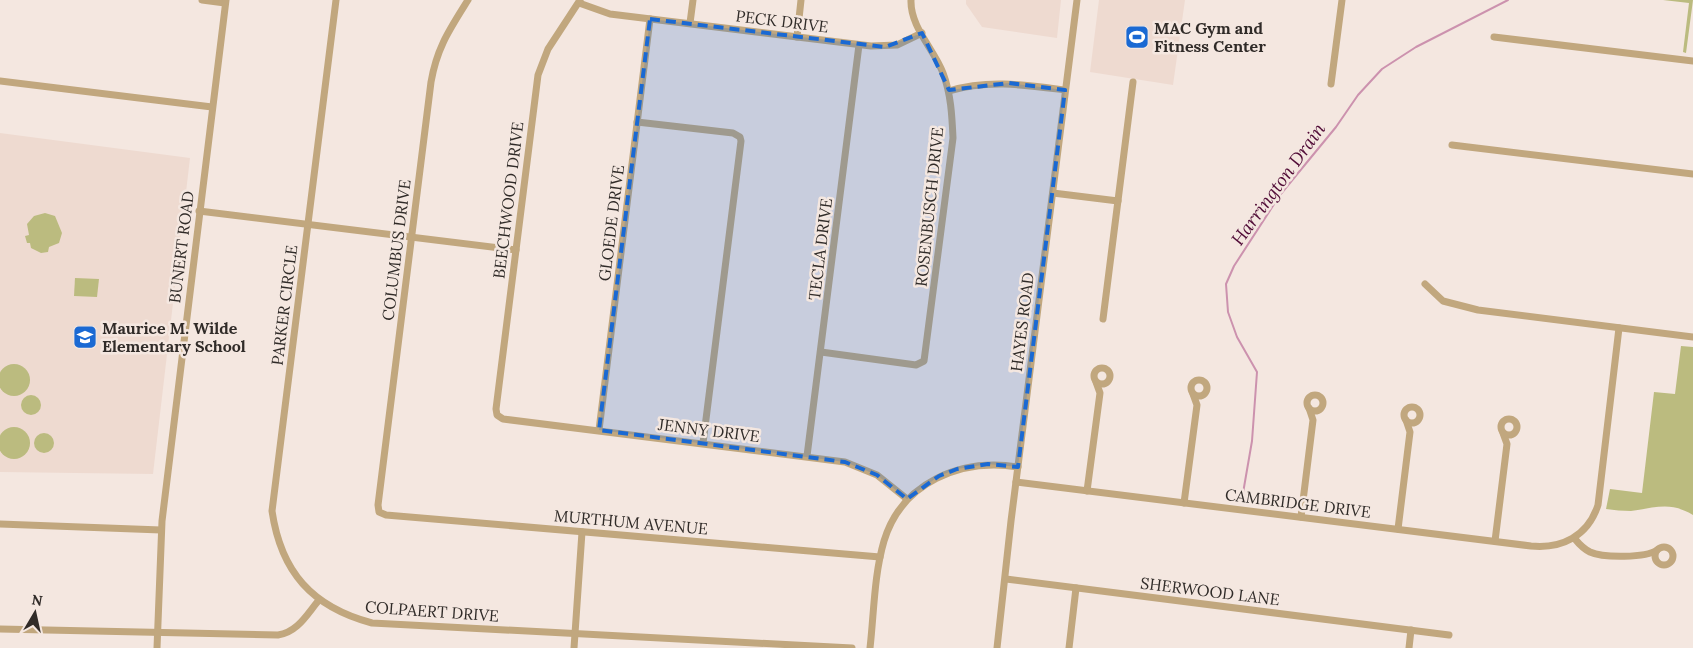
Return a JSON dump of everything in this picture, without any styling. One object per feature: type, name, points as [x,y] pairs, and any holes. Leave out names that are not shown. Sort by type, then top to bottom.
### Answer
[{"type":"street","points":[[202,0],[226,1]]},
{"type":"street","name":"PARKER CIRCLE","points":[[319,600],[307,590],[288,564],[281,550],[272,511],[336,0]]},
{"type":"street","name":"COLUMBUS DRIVE","points":[[380,512],[378,505],[434,64],[445,35],[468,0]]},
{"type":"street","points":[[690,23],[693,0]]},
{"type":"street","points":[[797,37],[802,0]]},
{"type":"street","name":"ROSENBUSCH DRIVE","points":[[821,352],[916,365],[922,364],[925,357],[952,138],[949,91],[943,72],[914,17],[911,0]]},
{"type":"street","name":"HAYES ROAD","points":[[997,648],[1077,0]]},
{"type":"street","points":[[1331,84],[1342,0]]},
{"type":"street","name":"BUNERT ROAD","points":[[158,648],[161,530],[226,1]]},
{"type":"street","name":"PECK DRIVE","points":[[580,2],[610,14],[859,45],[885,47],[897,45],[922,33]]},
{"type":"street","name":"BEECHWOOD DRIVE","points":[[497,415],[496,409],[538,75],[548,49],[580,2]]},
{"type":"street","name":"GLOEDE DRIVE","points":[[599,430],[650,19]]},
{"type":"street","points":[[1494,38],[1693,61]]},
{"type":"street","name":"TECLA DRIVE","points":[[807,456],[859,45]]},
{"type":"street","points":[[0,80],[212,107]]},
{"type":"street","points":[[1103,319],[1133,82]]},
{"type":"street","points":[[949,91],[976,85],[1009,83],[1065,90]]},
{"type":"street","points":[[637,122],[733,133],[740,137],[740,154],[704,443]]},
{"type":"street","points":[[1452,145],[1693,174]]},
{"type":"street","points":[[1053,193],[1118,201]]},
{"type":"street","points":[[199,211],[516,250]]},
{"type":"street","points":[[1424,284],[1438,298],[1465,308],[1693,337]]},
{"type":"street","points":[[1619,328],[1598,505],[1591,521],[1575,539],[1584,548],[1596,554],[1646,555],[1665,547],[1672,555],[1667,564],[1662,564],[1646,555]]},
{"type":"street","points":[[1087,491],[1100,393],[1110,377],[1104,368],[1099,368],[1095,372],[1094,377],[1100,393]]},
{"type":"street","points":[[1184,503],[1197,406],[1207,386],[1199,380],[1191,386],[1197,406]]},
{"type":"street","points":[[1096,382],[1105,383]]},
{"type":"street","points":[[1193,394],[1202,395]]},
{"type":"street","points":[[1301,517],[1313,420],[1323,401],[1318,395],[1308,398],[1313,420]]},
{"type":"street","points":[[1398,529],[1410,432],[1420,416],[1415,407],[1410,407],[1406,410],[1406,420],[1410,432]]},
{"type":"street","points":[[1309,408],[1319,410]]},
{"type":"street","name":"JENNY DRIVE","points":[[497,415],[503,419],[845,462],[865,469],[892,486],[907,500]]},
{"type":"street","points":[[1495,541],[1507,444],[1517,428],[1512,419],[1502,423],[1501,428],[1507,444]]},
{"type":"street","points":[[1406,420],[1416,422]]},
{"type":"street","points":[[1503,433],[1513,434]]},
{"type":"street","points":[[870,648],[880,557],[889,529],[907,500],[939,476],[957,469],[988,464],[1018,467]]},
{"type":"street","name":"CAMBRIDGE DRIVE","points":[[1016,482],[1544,547],[1556,546],[1575,539]]},
{"type":"street","name":"MURTHUM AVENUE","points":[[380,512],[386,515],[880,557]]},
{"type":"street","points":[[0,524],[161,530]]},
{"type":"street","points":[[574,648],[582,532]]},
{"type":"street","points":[[1657,550],[1655,556],[1657,561]]},
{"type":"street","name":"SHERWOOD LANE","points":[[1006,579],[1449,634]]},
{"type":"street","points":[[1069,648],[1076,588]]},
{"type":"street","points":[[0,629],[158,634],[265,635],[288,633],[300,623],[319,600]]},
{"type":"street","name":"COLPAERT DRIVE","points":[[319,600],[346,615],[372,623],[852,648]]},
{"type":"street","points":[[1409,648],[1411,630]]},
{"type":"highlighted area","points":[[650,19],[885,47],[922,33],[949,90],[1009,83],[1065,90],[1018,467],[988,464],[957,469],[939,476],[907,499],[877,475],[845,462],[599,430]]},
{"type":"shaded area","points":[[966,0],[1061,0],[1057,38],[982,27],[966,4]]},
{"type":"shaded area","points":[[1099,0],[1185,0],[1173,85],[1090,72]]},
{"type":"shaded area","name":"Maurice M. Wilde Elementary School","points":[[0,133],[190,158],[153,474],[0,472]]},
{"type":"green space","points":[[1663,0],[1693,0],[1686,53],[1683,52],[1689,3]]},
{"type":"green space","points":[[45,213],[55,216],[62,233],[59,243],[49,247],[48,252],[41,253],[31,248],[25,236],[29,235],[27,224],[34,216]]},
{"type":"green space","points":[[75,278],[99,279],[97,297],[74,296]]},
{"type":"green space","points":[[1681,346],[1693,347],[1693,515],[1670,507],[1655,507],[1631,511],[1606,509],[1610,489],[1642,493],[1654,392],[1675,394]]},
{"type":"green space","points":[[14,364],[20,365],[25,369],[29,374],[29,386],[25,391],[20,395],[14,396],[8,395],[3,391],[-1,386],[-2,380],[-1,374],[3,369],[8,365]]},
{"type":"green space","points":[[31,395],[38,398],[41,405],[38,412],[31,415],[24,412],[21,405],[24,398]]},
{"type":"green space","points":[[14,427],[20,428],[25,432],[29,437],[29,449],[25,454],[20,458],[14,459],[8,458],[3,454],[-1,449],[-2,443],[-1,437],[3,432],[8,428]]},
{"type":"green space","points":[[44,433],[51,436],[54,443],[51,450],[44,453],[37,450],[34,443],[37,436]]},
{"type":"waterway","name":"Harrington Drain","points":[[1243,493],[1252,441],[1257,372],[1237,337],[1228,312],[1226,284],[1234,266],[1280,195],[1336,127],[1358,95],[1382,69],[1416,47],[1508,0]]},
{"type":"place","name":"MAC Gym and Fitness Center","points":[[1137,37]]},
{"type":"place","name":"Maurice M. Wilde Elementary School","points":[[85,337]]}]
